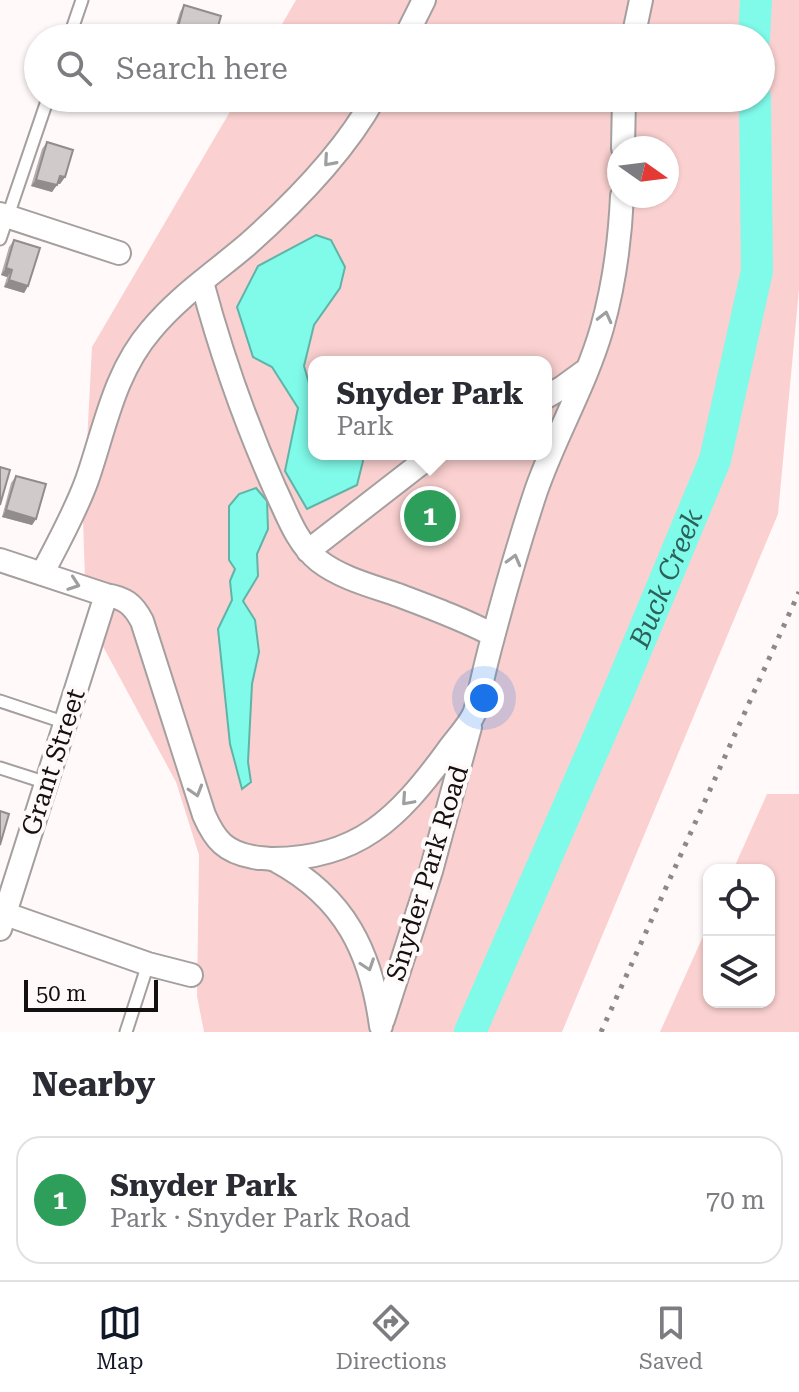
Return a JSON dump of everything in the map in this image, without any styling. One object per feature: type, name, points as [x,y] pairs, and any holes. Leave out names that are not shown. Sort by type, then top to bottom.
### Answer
[{"type":"street","points":[[412,24],[424,0]]},
{"type":"street","points":[[636,24],[641,0]]},
{"type":"street","points":[[42,574],[86,482],[127,363],[172,306],[249,243],[306,187],[340,149],[365,112]]},
{"type":"street","points":[[623,136],[624,112]]},
{"type":"street","name":"Snyder Park Road","points":[[552,452],[601,330],[612,285],[621,208]]},
{"type":"street","points":[[4,216],[119,253]]},
{"type":"street","points":[[202,282],[235,392],[294,529],[308,551],[340,573],[439,610],[493,635]]},
{"type":"street","points":[[552,393],[586,371]]},
{"type":"street","points":[[308,551],[425,460]]},
{"type":"street","name":"Snyder Park Road","points":[[380,1029],[431,871],[517,548],[549,460]]},
{"type":"street","points":[[0,560],[127,601],[135,607],[212,833],[234,851],[273,859],[313,887],[346,920],[369,966],[377,995],[380,1029]]},
{"type":"street","name":"Grant Street","points":[[2,918],[106,595]]},
{"type":"street","name":"Snyder Park Road","points":[[273,859],[315,856],[338,850],[383,825],[436,766],[474,714]]},
{"type":"street","points":[[2,918],[191,975]]},
{"type":"lane","points":[[74,24],[82,0]]},
{"type":"lane","points":[[0,239],[4,216],[43,112]]},
{"type":"lane","points":[[0,701],[66,723]]},
{"type":"lane","points":[[0,768],[47,783]]},
{"type":"lane","points":[[126,1032],[148,964]]},
{"type":"shaded area","points":[[296,0],[799,0],[799,289],[778,514],[562,1032],[204,1032],[197,996],[199,855],[176,782],[99,639],[85,580],[83,519],[92,347],[230,112],[775,112],[775,24],[282,24]]},
{"type":"shaded area","points":[[316,235],[331,240],[345,267],[340,288],[314,325],[304,366],[308,380],[308,460],[363,461],[357,485],[307,509],[285,471],[298,408],[272,367],[253,357],[237,307],[258,266]]},
{"type":"shaded area","points":[[256,488],[267,501],[268,529],[257,554],[258,576],[243,601],[255,620],[259,652],[252,684],[248,762],[251,782],[242,789],[230,744],[218,629],[232,600],[230,581],[235,569],[229,560],[229,506],[239,494]]},
{"type":"shaded area","points":[[767,794],[799,794],[799,1032],[660,1032],[703,936],[703,1008],[775,1008],[775,864],[736,864]]},
{"type":"building","points":[[184,5],[221,16],[219,24],[179,24]]},
{"type":"building","points":[[47,142],[73,150],[65,177],[60,176],[57,185],[36,180]]},
{"type":"building","points":[[14,240],[40,248],[28,286],[9,280],[12,270],[6,268]]},
{"type":"building","points":[[0,467],[10,470],[0,505]]},
{"type":"building","points":[[16,476],[46,484],[36,519],[6,510]]},
{"type":"building","points":[[0,811],[9,814],[0,845]]},
{"type":"waterway","name":"Buck Creek","points":[[755,24],[756,0]]},
{"type":"waterway","name":"Buck Creek","points":[[470,1032],[618,693],[715,460],[757,271],[755,112]]},
{"type":"railway","points":[[601,1032],[799,592]]},
{"type":"place","name":"Snyder Park","points":[[430,516]]}]
